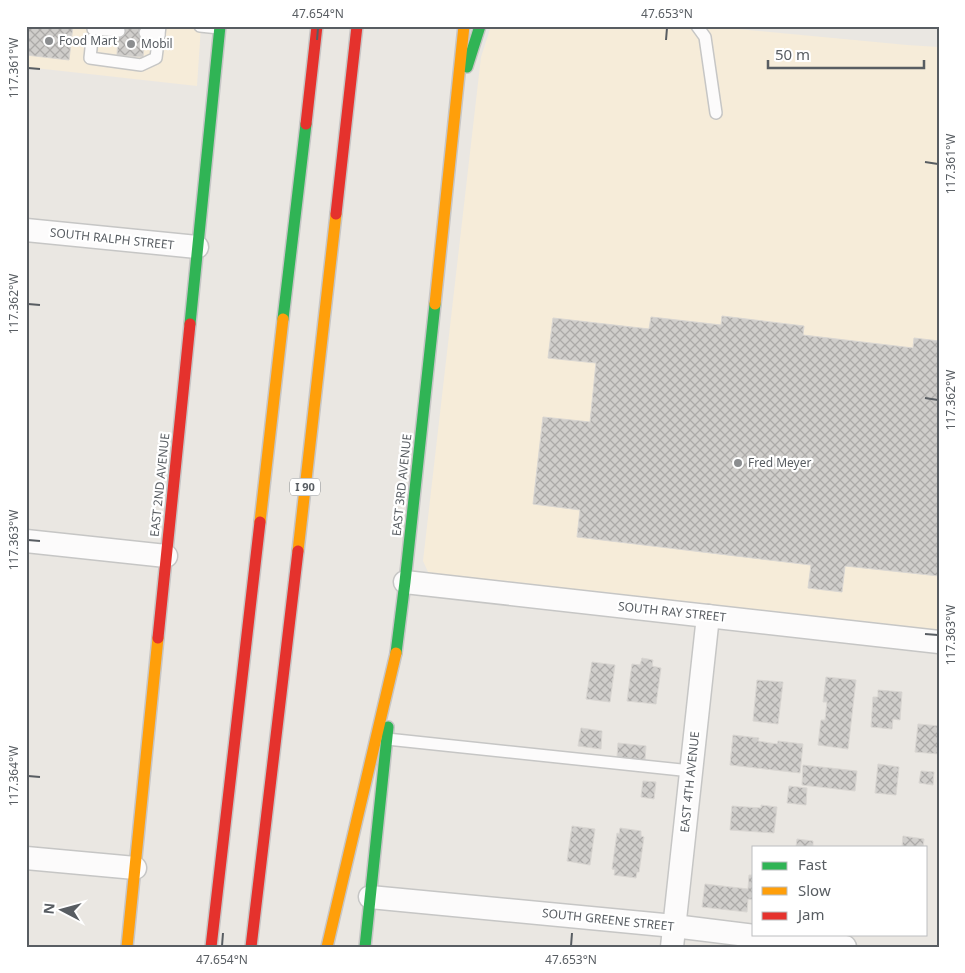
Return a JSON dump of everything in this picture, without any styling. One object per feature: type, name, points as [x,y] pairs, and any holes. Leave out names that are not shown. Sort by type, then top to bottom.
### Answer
[{"type":"main road","points":[[211,947],[317,26]]},
{"type":"main road","name":"I 90","points":[[251,947],[357,26]]},
{"type":"main road","name":"EAST 3RD AVENUE","points":[[365,947],[464,26]]},
{"type":"main road","points":[[457,102],[480,26]]},
{"type":"main road","name":"EAST 2ND AVENUE","points":[[127,947],[220,27]]},
{"type":"main road","points":[[327,947],[396,653]]},
{"type":"street","name":"SOUTH RALPH STREET","points":[[26,230],[197,247]]},
{"type":"street","points":[[26,541],[166,556]]},
{"type":"street","name":"SOUTH RAY STREET","points":[[405,582],[939,642]]},
{"type":"street","name":"EAST 4TH AVENUE","points":[[673,937],[708,616]]},
{"type":"street","points":[[26,858],[135,868]]},
{"type":"street","name":"SOUTH GREENE STREET","points":[[370,897],[673,937],[845,947]]},
{"type":"lane","points":[[94,26],[93,29],[119,31]]},
{"type":"lane","points":[[200,26],[220,27]]},
{"type":"lane","points":[[697,26],[705,37],[716,113]]},
{"type":"lane","points":[[92,40],[90,58],[141,65],[156,58],[160,30],[145,34]]},
{"type":"lane","points":[[387,739],[691,771]]},
{"type":"shaded area","points":[[26,26],[201,26],[197,86],[26,67]]},
{"type":"shaded area","points":[[491,26],[707,26],[939,47],[939,632],[436,577],[428,572],[423,561],[481,57]]},
{"type":"building","name":"Food Mart","points":[[26,26],[73,26],[69,60],[26,55]]},
{"type":"building","name":"Mobil","points":[[119,26],[146,26],[143,57],[117,55]]},
{"type":"building","name":"Fred Meyer","points":[[722,316],[804,326],[803,335],[913,348],[914,338],[939,341],[939,576],[845,566],[842,592],[808,588],[811,565],[577,537],[580,510],[533,504],[543,417],[590,422],[596,363],[548,358],[553,318],[649,329],[651,317],[721,325]]},
{"type":"building","points":[[642,658],[653,660],[652,666],[661,668],[656,704],[627,701],[632,664],[640,665]]},
{"type":"building","points":[[592,662],[615,665],[610,702],[586,699]]},
{"type":"building","points":[[826,677],[856,680],[848,749],[818,745],[821,720],[825,720],[827,702],[823,702]]},
{"type":"building","points":[[757,680],[783,682],[778,724],[753,721]]},
{"type":"building","points":[[878,690],[902,692],[900,720],[893,719],[892,729],[871,727],[873,697],[878,697]]},
{"type":"building","points":[[918,724],[939,726],[939,754],[915,752]]},
{"type":"building","points":[[581,728],[602,731],[601,749],[578,746]]},
{"type":"building","points":[[733,735],[759,738],[758,741],[777,744],[778,741],[803,744],[800,773],[730,765]]},
{"type":"building","points":[[618,743],[646,746],[645,760],[617,757]]},
{"type":"building","points":[[878,764],[899,767],[896,795],[875,793]]},
{"type":"building","points":[[803,765],[857,771],[855,791],[802,785]]},
{"type":"building","points":[[921,771],[934,772],[933,785],[919,783]]},
{"type":"building","points":[[643,781],[656,782],[654,799],[641,797]]},
{"type":"building","points":[[789,786],[807,788],[806,805],[787,803]]},
{"type":"building","points":[[761,805],[777,807],[774,833],[730,830],[732,806],[761,808]]},
{"type":"building","points":[[572,826],[595,829],[590,865],[567,861]]},
{"type":"building","points":[[620,828],[641,831],[641,836],[644,837],[639,872],[637,872],[636,878],[614,875],[615,870],[612,869],[617,833],[619,834]]},
{"type":"building","points":[[903,836],[924,839],[923,846],[902,846]]},
{"type":"building","points":[[797,839],[813,841],[813,846],[796,846]]},
{"type":"building","points":[[749,875],[752,875],[752,900],[748,899],[747,912],[702,907],[705,884],[748,889]]},
{"type":"traffic: fast","points":[[190,324],[220,26]]},
{"type":"traffic: fast","points":[[467,67],[480,26]]},
{"type":"traffic: fast","points":[[283,319],[306,124]]},
{"type":"traffic: fast","points":[[396,653],[435,304]]},
{"type":"traffic: fast","points":[[365,947],[388,727]]},
{"type":"traffic: slow","points":[[435,304],[464,26]]},
{"type":"traffic: slow","points":[[298,551],[336,214]]},
{"type":"traffic: slow","points":[[260,522],[283,319]]},
{"type":"traffic: slow","points":[[127,947],[158,638]]},
{"type":"traffic: slow","points":[[327,947],[396,653]]},
{"type":"traffic: jam","points":[[306,124],[317,26]]},
{"type":"traffic: jam","points":[[336,214],[357,26]]},
{"type":"traffic: jam","points":[[158,638],[190,324]]},
{"type":"traffic: jam","points":[[211,947],[260,522]]},
{"type":"traffic: jam","points":[[251,947],[298,551]]},
{"type":"place","name":"Food Mart","points":[[49,41]]},
{"type":"place","name":"Mobil","points":[[131,44]]},
{"type":"place","name":"Fred Meyer","points":[[738,463]]}]
